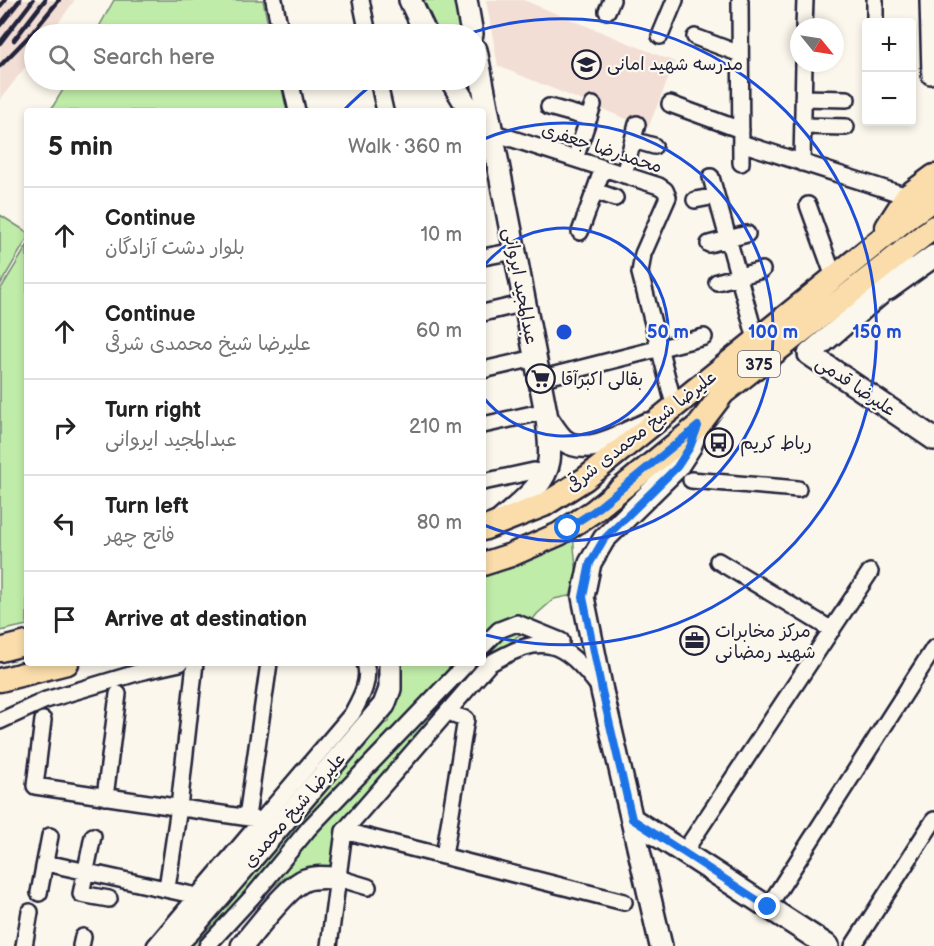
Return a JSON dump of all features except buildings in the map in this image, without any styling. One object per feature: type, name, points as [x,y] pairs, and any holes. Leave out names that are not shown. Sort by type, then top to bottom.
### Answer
[{"type":"main road","points":[[877,242],[907,196],[934,176]]},
{"type":"main road","name":"علیرضا شیخ محمدی شرقی","points":[[490,526],[544,505],[585,479],[756,339],[934,199]]},
{"type":"main road","name":"علیرضا شیخ محمدی شرقی","points":[[486,563],[511,555],[558,534],[594,511],[698,426],[723,393],[934,227]]},
{"type":"main road","points":[[0,650],[24,644]]},
{"type":"main road","points":[[1,680],[55,666]]},
{"type":"street","points":[[274,0],[279,24]]},
{"type":"street","points":[[361,0],[366,24]]},
{"type":"street","points":[[410,0],[421,24]]},
{"type":"street","points":[[466,0],[470,24]]},
{"type":"street","points":[[660,36],[675,0]]},
{"type":"street","points":[[740,0],[741,163]]},
{"type":"street","points":[[804,18],[805,0]]},
{"type":"street","points":[[875,0],[875,18]]},
{"type":"street","points":[[928,0],[930,76]]},
{"type":"street","points":[[695,38],[740,54]]},
{"type":"street","points":[[802,163],[804,72]]},
{"type":"street","points":[[292,90],[296,108]]},
{"type":"street","points":[[380,90],[384,108]]},
{"type":"street","points":[[457,90],[468,108]]},
{"type":"street","name":"عبدالمجید ایروانی","points":[[481,90],[484,108]]},
{"type":"street","points":[[803,98],[847,99]]},
{"type":"street","points":[[669,104],[802,163],[907,196]]},
{"type":"street","points":[[549,107],[591,112],[575,159]]},
{"type":"street","points":[[624,175],[638,124]]},
{"type":"street","points":[[803,126],[846,127]]},
{"type":"street","name":"عبدالمجید ایروانی","points":[[487,132],[525,303],[546,415],[549,460],[540,483],[490,526]]},
{"type":"street","name":"محمدرضا جعفری","points":[[487,132],[659,186],[665,190],[668,197],[643,254],[640,273],[672,397]]},
{"type":"street","points":[[633,140],[654,146]]},
{"type":"street","points":[[580,232],[603,168]]},
{"type":"street","points":[[711,177],[756,339]]},
{"type":"street","points":[[594,191],[615,198]]},
{"type":"street","points":[[695,200],[716,196]]},
{"type":"street","points":[[808,205],[834,277]]},
{"type":"street","points":[[709,244],[747,234]]},
{"type":"street","name":"علیرضا قدمی","points":[[905,248],[893,274],[880,294],[809,354],[934,438]]},
{"type":"street","points":[[486,256],[514,250]]},
{"type":"street","points":[[880,294],[934,256]]},
{"type":"street","points":[[717,282],[762,270]]},
{"type":"street","points":[[486,312],[525,303]]},
{"type":"street","points":[[539,379],[704,337]]},
{"type":"street","points":[[486,369],[535,358]]},
{"type":"street","points":[[486,425],[546,415],[565,441],[584,447],[603,443],[659,419]]},
{"type":"street","points":[[661,946],[602,691],[583,597],[590,563],[604,539],[677,467],[690,447],[698,426]]},
{"type":"street","points":[[486,481],[534,471]]},
{"type":"street","points":[[691,480],[798,489]]},
{"type":"street","points":[[718,561],[832,630]]},
{"type":"street","points":[[684,852],[870,572]]},
{"type":"street","points":[[486,643],[499,630],[517,623],[565,643]]},
{"type":"street","points":[[329,946],[344,831],[489,664],[516,649],[542,645],[562,648],[573,656],[602,691]]},
{"type":"street","points":[[768,907],[934,648]]},
{"type":"street","points":[[0,721],[46,700],[167,666]]},
{"type":"street","points":[[167,888],[179,807],[195,666]]},
{"type":"street","points":[[43,720],[35,786],[255,819],[268,666]]},
{"type":"street","name":"علیرضا شیخ محمدی","points":[[155,946],[197,896],[255,819],[352,714],[363,693],[366,666]]},
{"type":"street","name":"علیرضا شیخ محمدی","points":[[174,946],[384,705],[390,689],[390,666]]},
{"type":"street","points":[[207,946],[252,897],[309,828],[464,666]]},
{"type":"street","points":[[105,797],[118,694]]},
{"type":"street","points":[[444,856],[461,717]]},
{"type":"street","points":[[632,819],[828,946]]},
{"type":"street","points":[[852,946],[934,820]]},
{"type":"street","points":[[344,831],[624,902]]},
{"type":"street","points":[[39,893],[50,836]]},
{"type":"street","points":[[93,836],[81,894],[109,899]]},
{"type":"street","points":[[46,863],[197,896]]},
{"type":"street","points":[[242,946],[290,891],[302,881],[316,877],[338,878],[368,887]]},
{"type":"street","points":[[24,946],[30,912]]},
{"type":"shaded area","points":[[0,0],[75,0],[57,24],[24,24],[24,68],[0,100]]},
{"type":"shaded area","name":"مدرسه شهید امانی","points":[[486,0],[523,0],[675,62],[648,128],[498,66]]},
{"type":"green space","points":[[114,0],[263,0],[268,24],[101,24]]},
{"type":"green space","points":[[420,0],[458,0],[462,24],[432,24]]},
{"type":"green space","points":[[63,90],[282,90],[286,108],[52,108]]},
{"type":"green space","points":[[0,215],[24,230],[24,244],[0,285]]},
{"type":"green space","points":[[24,251],[24,626],[0,631],[0,290]]},
{"type":"green space","points":[[574,531],[578,594],[554,599],[537,614],[524,631],[486,662],[486,567]]},
{"type":"green space","points":[[396,666],[482,666],[339,827],[332,870],[288,875],[273,887],[219,946],[190,946],[377,726],[389,722]]},
{"type":"railway","points":[[0,6],[5,0]]},
{"type":"railway","points":[[0,25],[20,0]]},
{"type":"railway","points":[[0,43],[33,0]]},
{"type":"railway","points":[[26,24],[45,0]]},
{"type":"railway","points":[[40,24],[59,0]]},
{"type":"railway","points":[[14,40],[24,27]]},
{"type":"railway","points":[[0,66],[24,41]]},
{"type":"place","name":"مدرسه شهید امانی","points":[[586,64]]},
{"type":"place","name":"بقالی اکبرآقا","points":[[540,379]]},
{"type":"place","name":"رباط کریم","points":[[719,443]]},
{"type":"place","name":"مرکز مخابرات شهید رمضانی","points":[[694,641]]},
{"type":"route","points":[[568,528],[594,511],[698,426],[690,447],[677,467],[604,539],[590,563],[583,597],[632,819],[768,907]]}]
